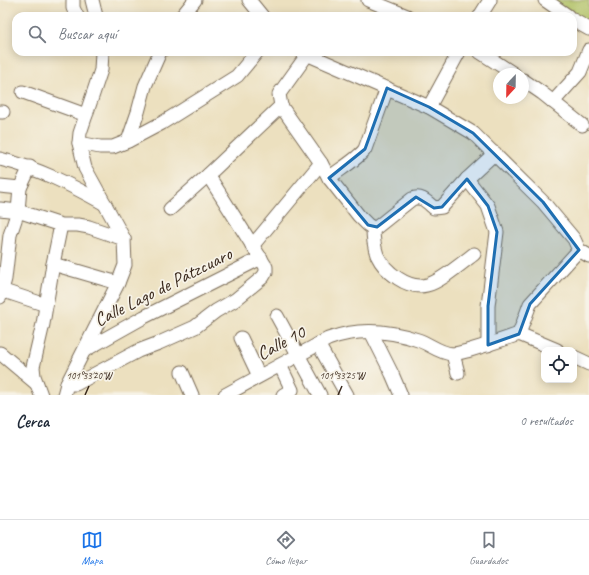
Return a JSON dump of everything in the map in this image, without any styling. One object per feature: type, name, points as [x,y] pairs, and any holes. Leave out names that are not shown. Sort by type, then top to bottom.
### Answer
[{"type":"street","points":[[73,0],[73,8],[75,12]]},
{"type":"street","points":[[92,0],[95,12]]},
{"type":"street","points":[[185,12],[195,0]]},
{"type":"street","points":[[249,0],[259,12]]},
{"type":"street","points":[[368,0],[397,12]]},
{"type":"street","points":[[482,12],[490,0]]},
{"type":"street","points":[[545,0],[562,12]]},
{"type":"street","points":[[577,22],[589,29]]},
{"type":"street","points":[[553,102],[580,72],[589,50]]},
{"type":"street","points":[[66,390],[84,350],[118,283],[125,265],[124,239],[107,205],[85,168],[79,143],[80,133],[102,70],[102,56]]},
{"type":"street","points":[[128,141],[145,86],[158,56]]},
{"type":"street","points":[[79,143],[100,147],[113,147],[128,141],[162,123],[236,76],[254,56]]},
{"type":"street","points":[[302,56],[279,94],[281,106],[321,163],[329,178],[359,216],[373,228],[378,227],[416,197],[422,198],[434,208],[442,207],[495,153]]},
{"type":"street","points":[[311,56],[429,107],[473,133],[495,153],[543,202],[574,239],[584,253],[530,304],[519,334]]},
{"type":"street","points":[[429,107],[457,56]]},
{"type":"street","points":[[486,56],[505,68]]},
{"type":"street","points":[[529,84],[582,125]]},
{"type":"street","points":[[329,178],[353,159],[361,155],[365,149],[386,88]]},
{"type":"street","points":[[23,92],[86,115]]},
{"type":"street","points":[[170,209],[281,106]]},
{"type":"street","points":[[0,159],[30,167],[72,185],[107,205]]},
{"type":"street","name":"Calle Lago de Pátzcuaro","points":[[252,246],[321,163]]},
{"type":"street","points":[[30,167],[20,188],[18,211],[5,235],[2,286],[46,305]]},
{"type":"street","points":[[66,390],[138,351],[195,327],[216,311],[235,300],[264,277],[266,267],[208,175]]},
{"type":"street","points":[[467,180],[488,206],[497,232],[488,306],[488,345]]},
{"type":"street","points":[[0,186],[20,188]]},
{"type":"street","points":[[0,209],[18,211],[61,225],[78,225],[124,239]]},
{"type":"street","points":[[39,390],[34,376],[33,367],[40,341],[61,225]]},
{"type":"street","points":[[373,228],[373,238],[377,255],[384,266],[398,278],[410,285],[426,286],[436,281],[474,254]]},
{"type":"street","name":"Calle Lago de Pátzcuaro","points":[[84,350],[144,317],[261,258]]},
{"type":"street","points":[[53,264],[118,283]]},
{"type":"street","points":[[277,316],[320,395]]},
{"type":"street","name":"Calle 10","points":[[225,395],[241,391],[259,376],[328,339],[357,331],[395,334],[420,340],[441,352],[453,354]]},
{"type":"street","points":[[371,332],[401,395]]},
{"type":"street","points":[[458,373],[453,354],[488,345],[519,334],[550,347]]},
{"type":"street","points":[[241,338],[259,376]]},
{"type":"street","points":[[318,344],[347,395]]},
{"type":"street","points":[[0,353],[39,390]]},
{"type":"street","points":[[280,365],[292,390],[283,395]]},
{"type":"street","points":[[182,372],[192,395]]},
{"type":"highlighted area","points":[[387,88],[429,107],[473,133],[543,202],[579,250],[530,304],[519,334],[488,345],[488,306],[497,232],[488,206],[467,179],[442,207],[434,208],[416,197],[377,227],[368,225],[329,178],[365,149]]},
{"type":"green space","points":[[544,0],[589,0],[589,29],[577,21],[577,12],[563,12]]}]
